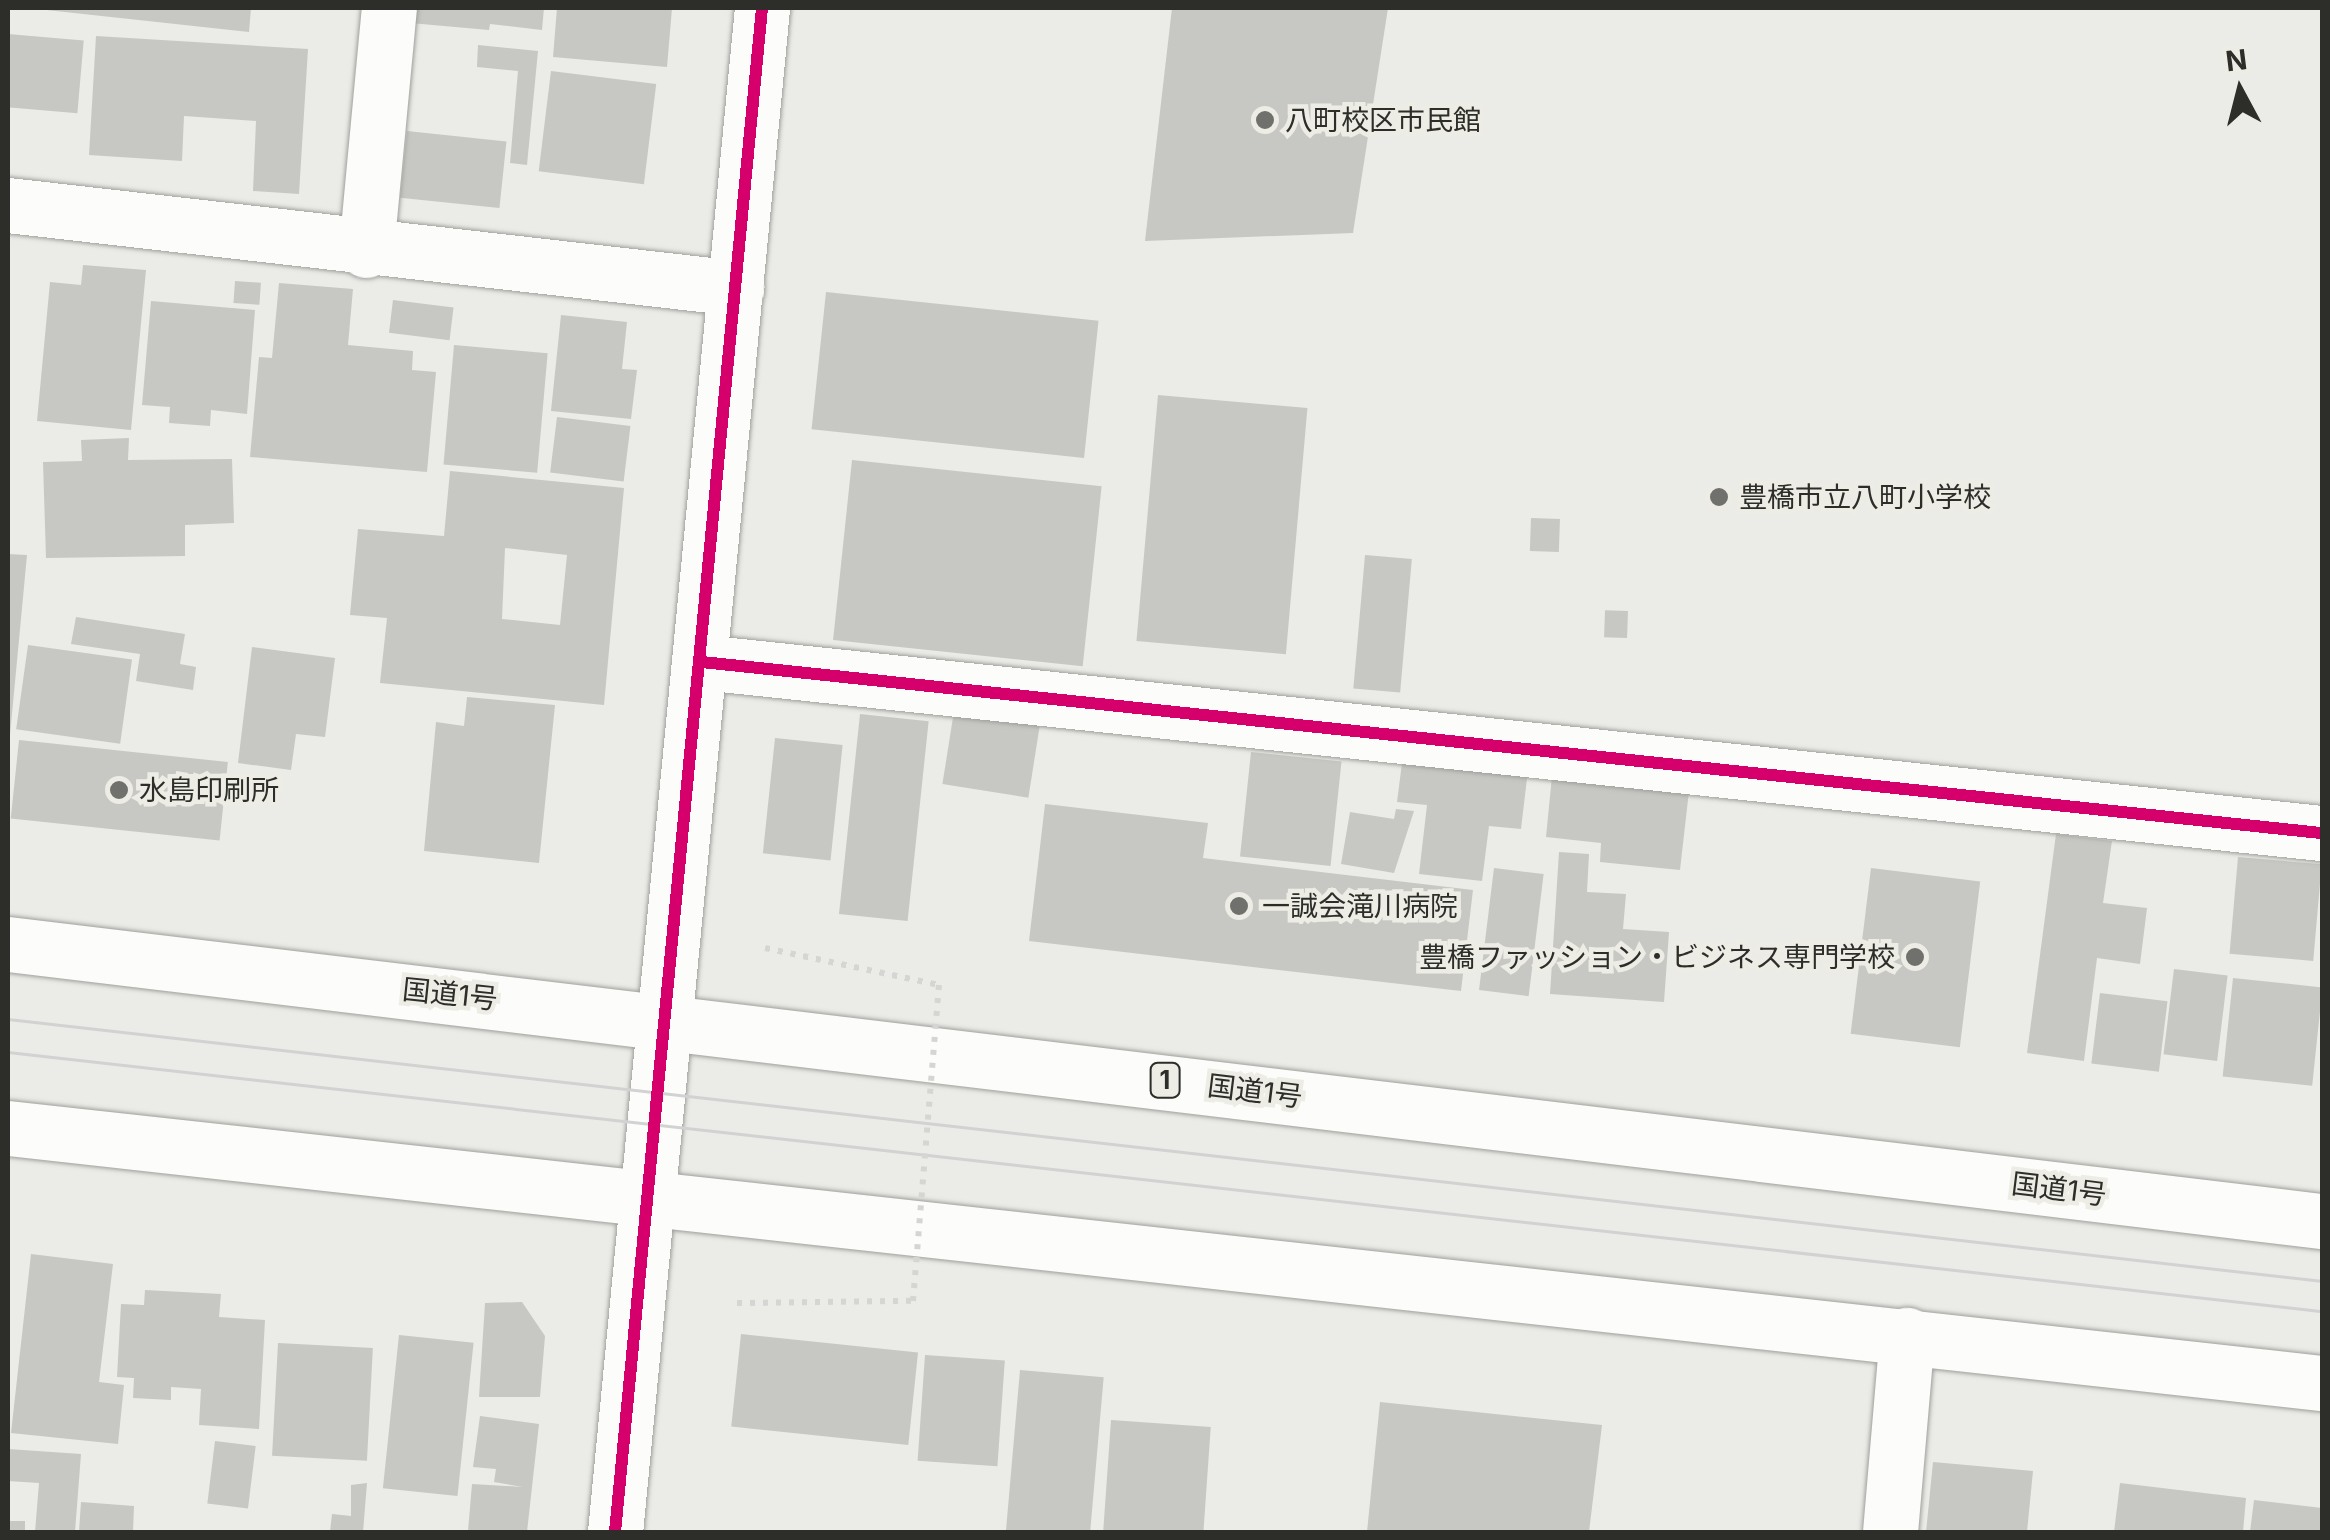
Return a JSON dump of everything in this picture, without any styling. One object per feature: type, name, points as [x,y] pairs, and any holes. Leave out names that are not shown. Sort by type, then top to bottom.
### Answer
[{"type":"main road","points":[[366,250],[389,8]]},
{"type":"main road","points":[[615,1532],[652,1195],[762,8]]},
{"type":"main road","points":[[8,205],[366,250],[736,288]]},
{"type":"main road","points":[[702,662],[2322,833]]},
{"type":"main road","name":"国道1号","points":[[8,944],[668,1019],[2322,1221]]},
{"type":"main road","points":[[8,1128],[652,1195],[2322,1384]]},
{"type":"main road","points":[[1890,1532],[1907,1335]]},
{"type":"path","points":[[737,1303],[913,1301],[940,985],[765,948]]},
{"type":"building","points":[[28,8],[251,8],[249,32]]},
{"type":"building","points":[[412,8],[544,8],[542,30],[490,24],[489,30],[410,23]]},
{"type":"building","points":[[557,8],[672,8],[667,67],[553,57]]},
{"type":"building","name":"八町校区市民館","points":[[1172,8],[1388,8],[1353,233],[1145,241]]},
{"type":"building","points":[[8,34],[84,41],[77,113],[8,107]]},
{"type":"building","points":[[96,36],[308,49],[299,194],[253,191],[256,121],[184,116],[182,161],[89,155]]},
{"type":"building","points":[[478,45],[538,51],[527,165],[510,163],[518,71],[477,67]]},
{"type":"building","points":[[551,71],[656,84],[644,184],[539,171]]},
{"type":"building","points":[[407,131],[506,141],[499,208],[400,198]]},
{"type":"building","points":[[83,265],[146,270],[131,430],[37,421],[50,282],[81,285]]},
{"type":"building","points":[[235,281],[261,283],[259,305],[233,303]]},
{"type":"building","points":[[279,283],[353,289],[348,345],[413,351],[412,370],[436,372],[427,472],[250,457],[259,357],[272,358]]},
{"type":"building","points":[[826,292],[1098,321],[1084,458],[812,429]]},
{"type":"building","points":[[393,300],[454,307],[450,340],[389,333]]},
{"type":"building","points":[[151,301],[255,310],[247,414],[211,410],[210,426],[169,423],[170,407],[142,405]]},
{"type":"building","points":[[561,315],[627,322],[622,369],[637,370],[631,419],[551,411]]},
{"type":"building","points":[[454,345],[548,353],[537,473],[444,465]]},
{"type":"building","points":[[1158,395],[1307,408],[1286,654],[1136,641]]},
{"type":"building","points":[[557,417],[630,426],[624,482],[550,473]]},
{"type":"building","points":[[129,438],[128,460],[232,459],[234,523],[185,525],[185,556],[46,558],[43,462],[82,461],[81,440]]},
{"type":"building","points":[[852,460],[1102,486],[1083,666],[833,640]]},
{"type":"building","points":[[450,471],[624,488],[604,705],[380,683],[387,618],[350,615],[358,529],[444,536]],"holes":[[[505,548],[567,555],[560,625],[502,619]]]},
{"type":"building","points":[[1531,518],[1560,519],[1559,552],[1530,551]]},
{"type":"building","points":[[8,554],[27,555],[10,735],[8,735]]},
{"type":"building","points":[[1365,555],[1412,559],[1400,693],[1353,688]]},
{"type":"building","points":[[1605,610],[1628,611],[1627,638],[1604,637]]},
{"type":"building","points":[[76,617],[185,634],[180,664],[196,667],[193,690],[136,681],[140,654],[71,644]]},
{"type":"building","points":[[28,645],[132,660],[120,744],[16,729]]},
{"type":"building","points":[[252,647],[335,658],[325,737],[296,734],[291,770],[238,763]]},
{"type":"building","points":[[467,697],[555,705],[539,863],[424,851],[436,722],[464,726]]},
{"type":"building","points":[[954,711],[1040,725],[1028,798],[942,784]]},
{"type":"building","points":[[860,714],[929,721],[908,921],[839,914]]},
{"type":"building","points":[[775,738],[843,745],[831,860],[763,853]]},
{"type":"building","name":"水島印刷所","points":[[19,740],[228,762],[220,841],[11,819]]},
{"type":"building","points":[[1251,752],[1342,762],[1331,866],[1240,856]]},
{"type":"building","points":[[1403,755],[1528,770],[1521,829],[1489,826],[1482,881],[1419,874],[1427,805],[1397,802]]},
{"type":"building","points":[[1552,776],[1689,791],[1680,870],[1600,862],[1601,843],[1546,837]]},
{"type":"building","points":[[1045,804],[1208,823],[1203,858],[1473,890],[1461,991],[1029,941]]},
{"type":"building","points":[[1396,809],[1414,811],[1394,873],[1341,864],[1350,812],[1394,819]]},
{"type":"building","points":[[2056,834],[2112,841],[2103,903],[2147,908],[2140,964],[2097,958],[2084,1061],[2027,1053]]},
{"type":"building","points":[[1559,852],[1589,854],[1587,892],[1626,894],[1623,929],[1669,932],[1664,1002],[1550,994]]},
{"type":"building","points":[[2238,857],[2322,864],[2313,961],[2230,954]]},
{"type":"building","points":[[1494,868],[1544,874],[1529,996],[1479,990]]},
{"type":"building","name":"豊橋ファッション・ビジネス専門学校","points":[[1871,868],[1980,881],[1960,1047],[1851,1034]]},
{"type":"building","points":[[2174,969],[2228,976],[2217,1061],[2164,1054]]},
{"type":"building","points":[[2233,978],[2322,987],[2312,1086],[2223,1076]]},
{"type":"building","points":[[2100,993],[2167,1001],[2159,1072],[2091,1063]]},
{"type":"building","points":[[31,1254],[113,1264],[99,1382],[124,1385],[118,1444],[11,1433]]},
{"type":"building","points":[[145,1290],[221,1294],[219,1317],[265,1320],[259,1429],[199,1425],[201,1389],[171,1387],[171,1400],[133,1398],[134,1378],[117,1377],[121,1304],[144,1305]]},
{"type":"building","points":[[522,1302],[545,1336],[540,1397],[479,1397],[485,1303]]},
{"type":"building","points":[[741,1334],[918,1353],[908,1445],[731,1426]]},
{"type":"building","points":[[399,1335],[474,1343],[457,1496],[383,1488]]},
{"type":"building","points":[[278,1343],[373,1348],[367,1461],[272,1456]]},
{"type":"building","points":[[925,1355],[1005,1361],[997,1466],[918,1461]]},
{"type":"building","points":[[1020,1370],[1104,1377],[1090,1532],[1006,1532]]},
{"type":"building","points":[[1380,1402],[1602,1425],[1589,1532],[1367,1532]]},
{"type":"building","points":[[480,1416],[539,1424],[527,1532],[468,1531],[472,1484],[523,1487],[494,1482],[496,1469],[473,1467]]},
{"type":"building","points":[[1111,1420],[1211,1427],[1203,1532],[1103,1532]]},
{"type":"building","points":[[215,1441],[256,1446],[248,1509],[207,1504]]},
{"type":"building","points":[[8,1449],[81,1454],[75,1532],[35,1532],[39,1483],[8,1481]]},
{"type":"building","points":[[1933,1462],[2033,1471],[2027,1532],[1926,1532]]},
{"type":"building","points":[[367,1483],[363,1532],[330,1532],[332,1514],[351,1516],[351,1485]]},
{"type":"building","points":[[2120,1483],[2246,1498],[2243,1532],[2114,1532]]},
{"type":"building","points":[[2254,1500],[2322,1508],[2322,1532],[2250,1532]]},
{"type":"building","points":[[81,1502],[134,1506],[133,1532],[79,1532]]},
{"type":"building","points":[[8,1521],[25,1521],[25,1532],[8,1532]]},
{"type":"tram line","points":[[8,1019],[2322,1281]]},
{"type":"tram line","points":[[8,1052],[2322,1311]]},
{"type":"cycle path","points":[[615,1532],[762,8]]},
{"type":"cycle path","points":[[702,662],[2322,833]]},
{"type":"place","name":"八町校区市民館","points":[[1265,120]]},
{"type":"place","name":"豊橋市立八町小学校","points":[[1719,497]]},
{"type":"place","name":"水島印刷所","points":[[119,790]]},
{"type":"place","name":"一誠会滝川病院","points":[[1239,906]]},
{"type":"place","name":"豊橋ファッション・ビジネス専門学校","points":[[1915,957]]}]
